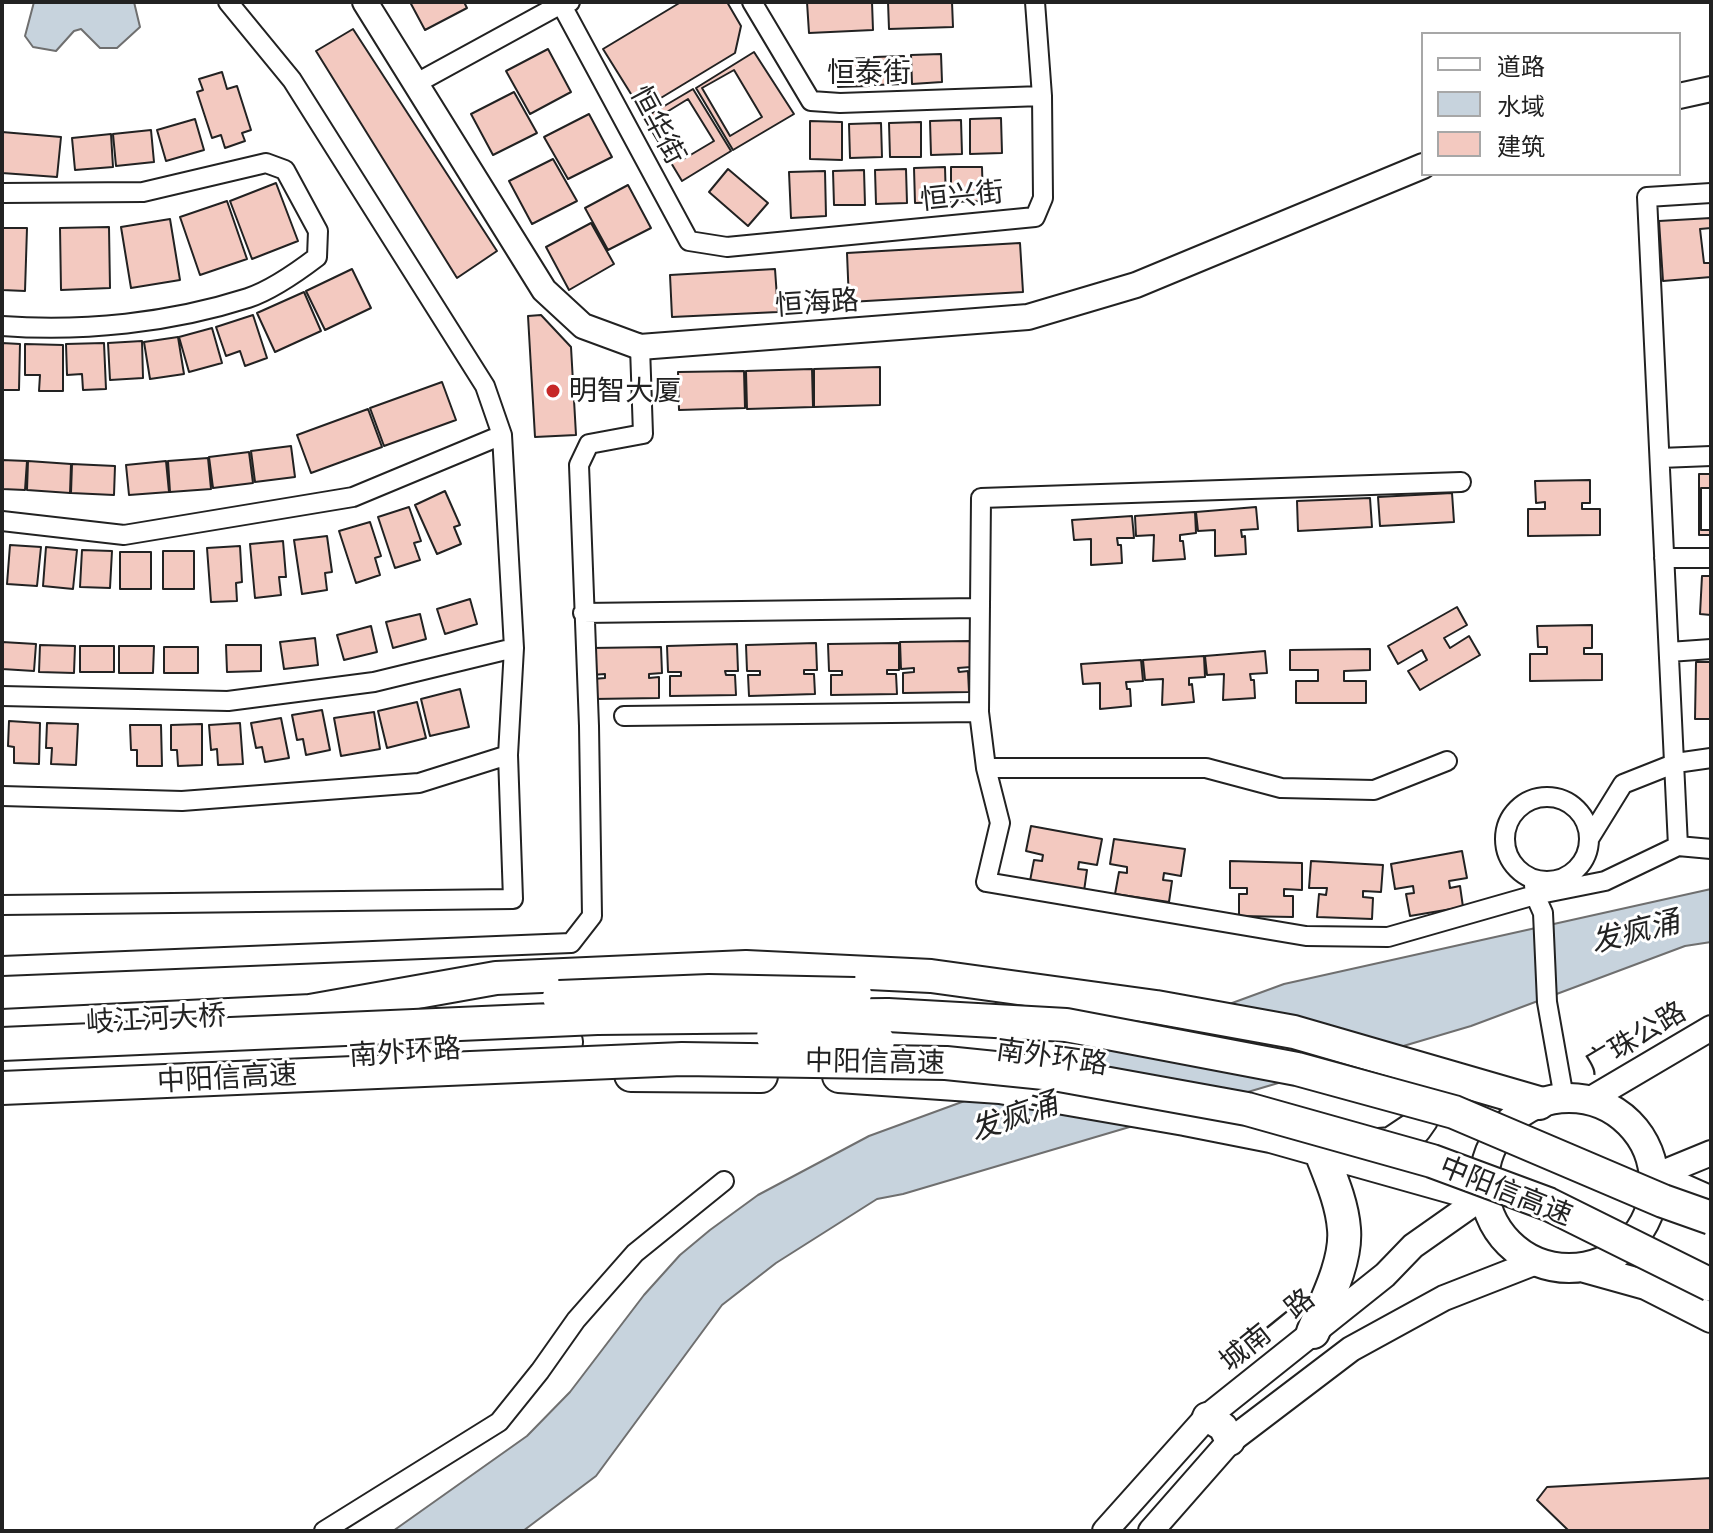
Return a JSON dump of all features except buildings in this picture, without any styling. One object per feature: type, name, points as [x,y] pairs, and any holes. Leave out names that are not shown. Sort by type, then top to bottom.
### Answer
[{"type":"highway","points":[[310,1011],[496,978],[746,967],[931,976],[1294,1032],[1398,1062],[1564,1101]]},
{"type":"highway","name":"南外环路","points":[[310,1011],[709,991],[849,994],[1121,1022],[1378,1075],[1533,1130],[1711,1215]]},
{"type":"highway","name":"岐江河大桥","points":[[2,1026],[310,1011]]},
{"type":"highway","name":"中阳信高速","points":[[2,1044],[597,1018],[888,1015],[1066,1025],[1297,1069],[1454,1112],[1663,1201],[1711,1215]]},
{"type":"highway","name":"南外环路","points":[[308,1058],[566,1042],[785,1036],[959,1045],[1095,1062],[1285,1098],[1470,1155],[1597,1207],[1711,1268]]},
{"type":"highway","points":[[308,1058],[542,1075],[859,1076],[1000,1087],[1271,1136],[1484,1196]]},
{"type":"highway","name":"岐江河大桥","points":[[2,1071],[308,1058]]},
{"type":"highway","name":"中阳信高速","points":[[2,1088],[682,1059],[946,1063],[1054,1074],[1247,1109],[1432,1161],[1548,1204],[1711,1285]]},
{"type":"highway","points":[[1320,1150],[1391,1144],[1415,1128],[1422,1118],[1424,1098],[1411,1075],[1398,1062]]},
{"type":"highway","points":[[1313,1332],[1336,1277],[1345,1232],[1338,1194],[1320,1150]]},
{"type":"main road","points":[[1585,1268],[1609,1259],[1629,1245],[1644,1224],[1653,1201],[1655,1176],[1648,1150],[1634,1127],[1614,1111],[1564,1101],[1514,1118],[1495,1140],[1485,1167],[1484,1196],[1493,1223],[1511,1246],[1536,1262],[1560,1268],[1585,1268],[1646,1285],[1711,1318]]},
{"type":"main road","points":[[1655,1176],[1711,1201]]},
{"type":"main road","points":[[1207,1417],[1223,1427],[1230,1441]]},
{"type":"street","points":[[2,905],[513,899],[508,755],[514,648],[502,435],[485,386],[292,80],[228,2]]},
{"type":"street","name":"恒海路","points":[[365,2],[544,290],[583,326],[640,347],[1028,317],[1136,285],[1421,167]]},
{"type":"street","name":"恒泰街","points":[[752,2],[811,101],[840,103],[1042,96]]},
{"type":"street","name":"恒兴街","points":[[727,247],[1035,217],[1043,198],[1042,96],[1035,2]]},
{"type":"street","points":[[415,84],[563,3]]},
{"type":"street","name":"恒华街","points":[[563,3],[689,241],[727,247]]},
{"type":"street","points":[[1681,96],[1711,89]]},
{"type":"street","points":[[2,193],[143,192],[266,163],[285,170],[318,231],[317,257],[295,274],[250,298],[149,322],[35,328],[2,326]]},
{"type":"street","points":[[1678,846],[1647,197],[1711,193]]},
{"type":"street","points":[[2,966],[571,943],[592,916],[589,726],[579,465],[589,444],[643,434],[640,347]]},
{"type":"street","points":[[2,521],[124,535],[353,497],[502,435]]},
{"type":"street","points":[[1660,458],[1711,456]]},
{"type":"street","points":[[1461,482],[981,498],[979,712],[986,768],[1000,823],[986,882],[1306,936],[1388,937],[1568,875],[1579,866],[1589,839],[1623,784],[1676,763],[1711,758]]},
{"type":"street","points":[[1664,558],[1711,558]]},
{"type":"street","points":[[583,613],[979,608]]},
{"type":"street","points":[[2,696],[228,701],[374,682],[514,648]]},
{"type":"street","points":[[1669,652],[1711,649]]},
{"type":"street","points":[[624,716],[979,712]]},
{"type":"street","points":[[2,796],[182,801],[419,783],[508,755]]},
{"type":"street","points":[[986,768],[1206,768],[1281,788],[1374,790],[1447,761]]},
{"type":"street","points":[[1564,1101],[1547,1002],[1543,913],[1534,886],[1515,867],[1504,842],[1511,816],[1520,806],[1545,797],[1558,798],[1580,813],[1587,825],[1589,839]]},
{"type":"street","points":[[1534,886],[1605,881],[1678,846],[1711,849]]},
{"type":"street","name":"广珠公路","points":[[1564,1101],[1711,1028]]},
{"type":"street","points":[[1655,1176],[1711,1153]]},
{"type":"street","points":[[324,1531],[499,1422],[576,1320],[635,1253],[724,1181]]},
{"type":"street","name":"城南一路","points":[[1105,1531],[1207,1417],[1385,1275],[1413,1246],[1484,1196]]},
{"type":"street","points":[[1151,1531],[1230,1441],[1351,1349],[1444,1298],[1536,1262]]},
{"type":"water","points":[[34,2],[134,2],[140,27],[117,48],[100,48],[81,29],[74,31],[56,51],[33,47],[25,36]]},
{"type":"water","name":"发疯涌","points":[[1711,889],[1711,942],[1685,946],[1471,1026],[903,1194],[877,1199],[776,1263],[722,1305],[596,1476],[523,1531],[393,1531],[527,1436],[570,1392],[644,1295],[680,1255],[710,1230],[758,1195],[869,1136],[1284,984]]},
{"type":"place","name":"明智大厦","points":[[553,391]]}]
